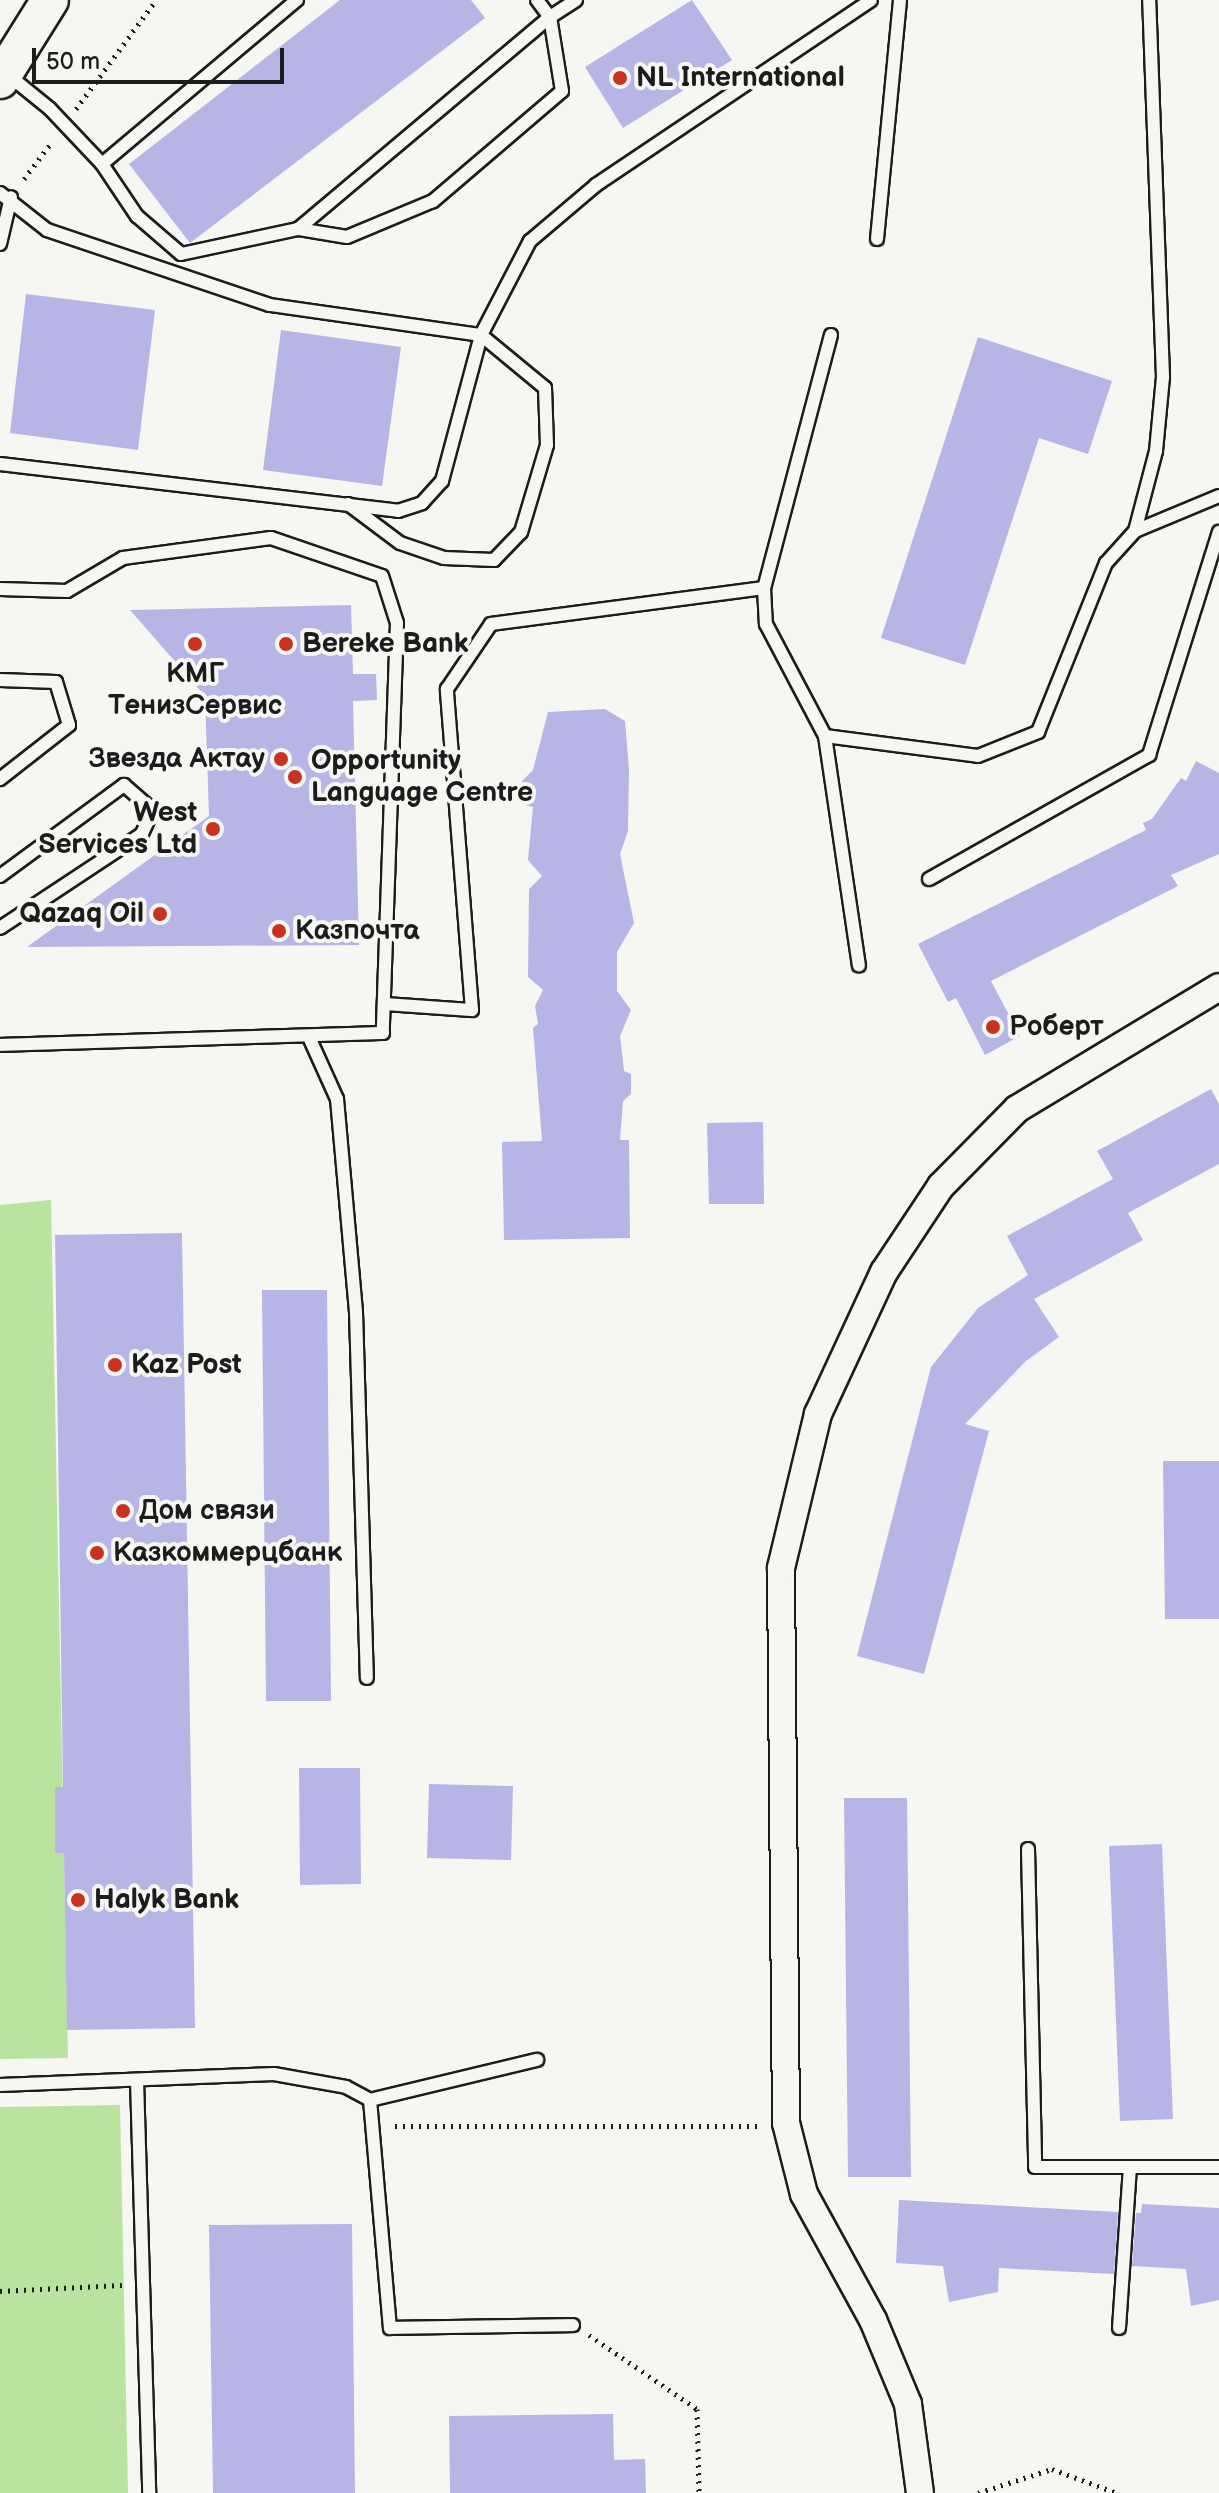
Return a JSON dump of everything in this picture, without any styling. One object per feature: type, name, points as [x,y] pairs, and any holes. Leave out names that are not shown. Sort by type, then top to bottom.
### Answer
[{"type":"main road","points":[[2,76],[50,0]]},
{"type":"street","points":[[920,2493],[908,2404],[873,2320],[804,2194],[786,2123],[781,1568],[818,1414],[884,1272],[941,1186],[1017,1109],[1219,987]]},
{"type":"lane","points":[[102,164],[297,0]]},
{"type":"lane","points":[[2,76],[65,125],[102,164],[137,216],[181,254],[298,229],[347,237],[433,201],[562,91],[550,17],[537,0]]},
{"type":"lane","points":[[298,229],[550,17],[576,0]]},
{"type":"lane","points":[[0,464],[345,502],[398,511],[422,503],[442,481],[481,335],[530,241],[596,185],[871,0]]},
{"type":"lane","points":[[877,239],[900,0]]},
{"type":"lane","points":[[1135,531],[1156,451],[1163,377],[1149,0]]},
{"type":"lane","points":[[5,195],[47,230],[270,305],[481,335],[545,388],[547,445],[521,532],[494,560],[444,558],[400,543],[345,502]]},
{"type":"lane","points":[[0,244],[5,195]]},
{"type":"lane","points":[[831,335],[764,588],[766,624],[825,736],[859,965]]},
{"type":"lane","points":[[825,736],[978,756],[1038,732],[1106,563],[1135,531],[1219,496]]},
{"type":"lane","points":[[929,879],[1149,755],[1219,532]]},
{"type":"lane","points":[[0,589],[67,591],[123,558],[271,538],[382,576],[397,623],[383,1033],[0,1045]]},
{"type":"lane","points":[[384,1004],[472,1010],[447,689],[491,624],[764,588]]},
{"type":"lane","points":[[0,680],[56,682],[69,725],[0,779]]},
{"type":"lane","points":[[0,876],[124,785],[153,810],[142,834],[0,928]]},
{"type":"lane","points":[[309,1037],[337,1099],[339,1114],[356,1312],[367,1678]]},
{"type":"lane","points":[[1028,1849],[1035,2167],[1219,2167]]},
{"type":"lane","points":[[0,2085],[274,2074],[346,2087],[370,2100],[537,2060]]},
{"type":"lane","points":[[137,2080],[149,2493]]},
{"type":"lane","points":[[370,2100],[390,2328],[573,2325]]},
{"type":"lane","points":[[1119,2328],[1130,2167]]},
{"type":"path","points":[[5,195],[65,125],[156,0]]},
{"type":"path","points":[[370,2126],[786,2123]]},
{"type":"path","points":[[0,2291],[143,2284]]},
{"type":"path","points":[[573,2325],[697,2409],[699,2493]]},
{"type":"path","points":[[978,2493],[1052,2469],[1117,2493]]},
{"type":"green space","points":[[51,1200],[68,2058],[0,2059],[0,1205]]},
{"type":"green space","points":[[120,2105],[128,2493],[0,2493],[0,2107]]},
{"type":"building","points":[[340,0],[471,0],[485,18],[190,243],[129,164]]},
{"type":"building","points":[[692,0],[732,60],[623,128],[585,67]]},
{"type":"building","points":[[26,294],[155,310],[138,450],[10,433]]},
{"type":"building","points":[[281,330],[401,347],[382,486],[263,470]]},
{"type":"building","points":[[978,337],[1112,381],[1088,454],[1039,438],[965,665],[881,638]]},
{"type":"building","name":"Звезда Актау","points":[[351,605],[353,674],[376,674],[377,700],[353,701],[359,945],[27,947],[209,816],[205,696],[130,610]]},
{"type":"building","points":[[605,709],[625,721],[629,770],[628,831],[620,854],[634,923],[617,952],[617,991],[631,1010],[620,1036],[624,1071],[631,1074],[631,1094],[623,1101],[620,1140],[629,1140],[630,1238],[504,1240],[502,1142],[542,1141],[533,1028],[538,1024],[535,1006],[543,990],[528,977],[529,889],[542,876],[528,860],[533,807],[523,804],[522,781],[533,770],[548,712]]},
{"type":"building","points":[[1196,761],[1219,773],[1219,854],[1171,875],[1178,886],[991,981],[1020,1036],[985,1055],[956,998],[948,1002],[918,944],[1146,830],[1143,823],[1152,819],[1181,778],[1186,781]]},
{"type":"building","points":[[1211,1089],[1219,1104],[1219,1164],[1128,1213],[1143,1240],[1034,1299],[1059,1337],[1026,1361],[965,1424],[989,1431],[924,1674],[857,1656],[931,1367],[978,1308],[1028,1275],[1007,1236],[1113,1179],[1097,1151]]},
{"type":"building","points":[[763,1122],[764,1204],[709,1204],[707,1123]]},
{"type":"building","name":"Дом связи","points":[[182,1233],[195,2028],[67,2030],[64,1853],[55,1853],[55,1787],[63,1787],[55,1235]]},
{"type":"building","points":[[262,1290],[327,1290],[331,1701],[266,1701]]},
{"type":"building","points":[[1163,1461],[1219,1461],[1219,1619],[1165,1619]]},
{"type":"building","points":[[299,1768],[360,1768],[361,1884],[300,1885]]},
{"type":"building","points":[[429,1784],[513,1786],[511,1860],[427,1858]]},
{"type":"building","points":[[844,1798],[907,1798],[911,2177],[848,2177]]},
{"type":"building","points":[[1162,1844],[1173,2119],[1120,2121],[1109,1846]]},
{"type":"building","points":[[899,2200],[1118,2212],[1114,2274],[999,2268],[998,2292],[949,2302],[943,2266],[896,2263]]},
{"type":"building","points":[[1142,2204],[1219,2208],[1219,2300],[1191,2306],[1186,2269],[1132,2266],[1136,2213],[1141,2213]]},
{"type":"building","points":[[352,2224],[355,2493],[213,2493],[209,2225]]},
{"type":"building","points":[[613,2414],[614,2460],[645,2459],[646,2493],[450,2493],[449,2416]]},
{"type":"place","name":"NL International","points":[[620,78]]},
{"type":"place","name":"КМГ ТенизСервис","points":[[195,644]]},
{"type":"place","name":"Bereke Bank","points":[[286,644]]},
{"type":"place","name":"Звезда Актау","points":[[281,759]]},
{"type":"place","name":"Opportunity Language Centre","points":[[295,777]]},
{"type":"place","name":"West Services Ltd","points":[[213,829]]},
{"type":"place","name":"Qazaq Oil","points":[[160,914]]},
{"type":"place","name":"Казпочта","points":[[279,931]]},
{"type":"place","name":"Роберт","points":[[993,1027]]},
{"type":"place","name":"Kaz Post","points":[[115,1365]]},
{"type":"place","name":"Дом связи","points":[[123,1511]]},
{"type":"place","name":"Казкоммерцбанк","points":[[97,1553]]},
{"type":"place","name":"Halyk Bank","points":[[78,1900]]}]
